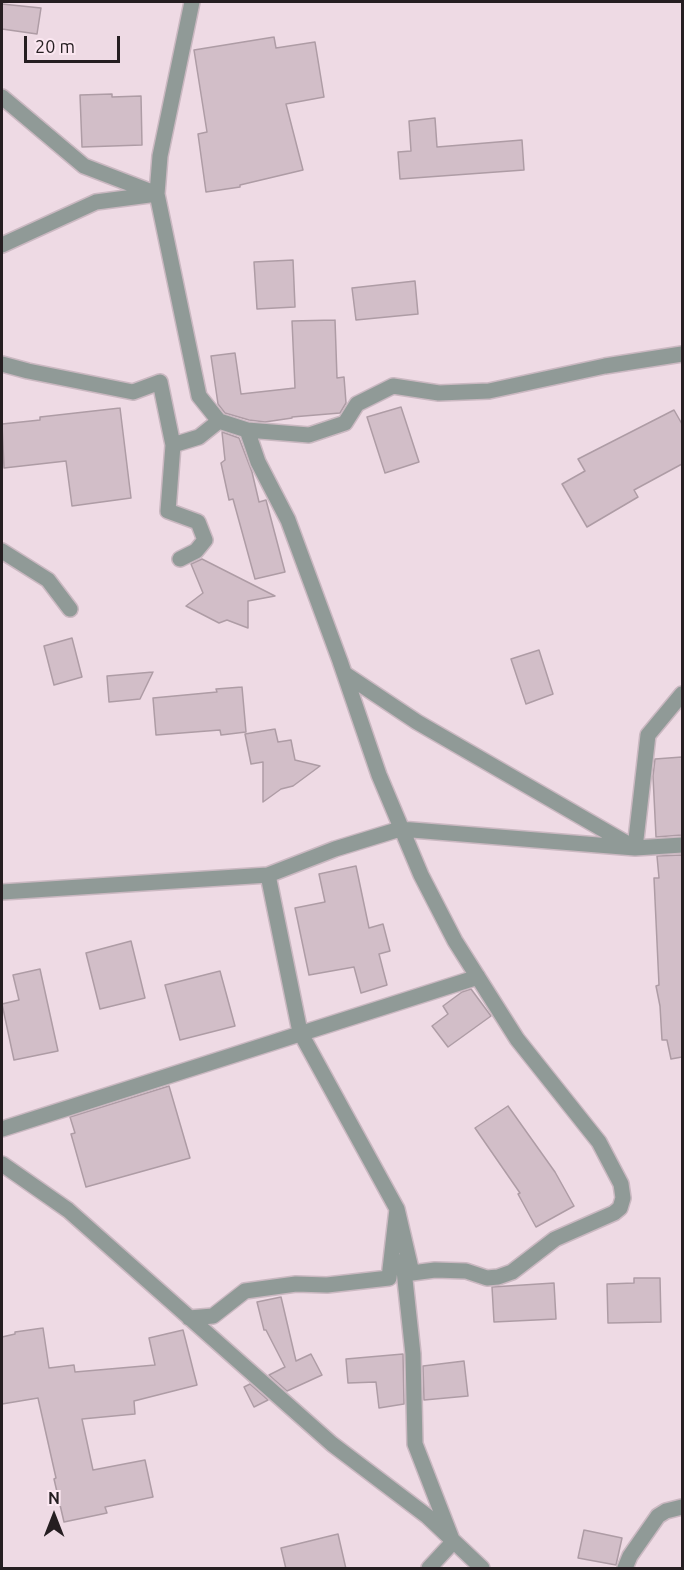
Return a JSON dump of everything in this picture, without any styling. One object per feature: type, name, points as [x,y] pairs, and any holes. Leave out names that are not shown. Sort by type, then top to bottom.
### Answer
[{"type":"street","points":[[192,2],[160,156],[157,194],[199,396],[219,421],[247,430],[309,435],[345,423],[357,404],[393,386],[439,393],[489,391],[605,366],[682,354]]},
{"type":"street","points":[[2,97],[84,166],[157,194]]},
{"type":"street","points":[[2,245],[96,202],[157,194]]},
{"type":"street","points":[[2,364],[133,392],[160,382],[173,445],[168,511],[198,522],[206,540],[196,551],[180,559]]},
{"type":"street","points":[[173,445],[199,437],[219,421]]},
{"type":"street","points":[[247,430],[258,462],[288,520],[345,674],[379,775],[421,875],[455,941],[517,1039],[599,1142],[621,1184],[622,1204],[614,1213],[555,1239],[512,1272],[498,1277],[487,1278],[466,1271],[435,1270],[412,1273],[397,1209],[300,1032],[267,875]]},
{"type":"street","points":[[2,551],[48,580],[70,609]]},
{"type":"street","points":[[345,674],[417,722],[635,848]]},
{"type":"street","points":[[635,848],[648,735],[682,694]]},
{"type":"street","points":[[2,892],[267,875],[335,849],[400,829],[635,848],[682,845]]},
{"type":"street","points":[[2,1129],[478,977]]},
{"type":"street","points":[[2,1164],[68,1210],[332,1444],[427,1516],[482,1569]]},
{"type":"street","points":[[189,1318],[213,1316],[245,1291],[296,1284],[327,1285],[388,1278],[397,1209]]},
{"type":"street","points":[[397,1209],[413,1353],[415,1444],[453,1542]]},
{"type":"street","points":[[625,1569],[630,1556],[658,1516],[666,1511],[682,1507]]},
{"type":"street","points":[[429,1569],[453,1542]]},
{"type":"building","points":[[2,4],[41,8],[37,34],[2,29]]},
{"type":"building","points":[[274,37],[276,48],[315,42],[324,97],[286,104],[303,170],[240,185],[240,187],[206,192],[198,134],[207,132],[194,50]]},
{"type":"building","points":[[112,94],[112,97],[141,96],[142,145],[82,147],[80,95]]},
{"type":"building","points":[[435,118],[437,147],[522,140],[524,170],[400,179],[398,152],[411,151],[409,121]]},
{"type":"building","points":[[293,260],[295,307],[257,309],[254,262]]},
{"type":"building","points":[[415,281],[418,314],[356,320],[352,288]]},
{"type":"building","points":[[335,320],[337,378],[344,377],[346,403],[340,413],[265,422],[225,413],[218,404],[211,356],[235,353],[241,394],[295,388],[292,321]]},
{"type":"building","points":[[401,407],[419,462],[385,473],[367,417]]},
{"type":"building","points":[[120,408],[131,498],[72,506],[66,461],[4,468],[2,424],[40,420],[40,417]]},
{"type":"building","points":[[674,410],[682,424],[682,464],[634,490],[638,497],[587,527],[562,484],[585,471],[578,459]]},
{"type":"building","points":[[222,432],[239,438],[252,472],[259,502],[266,500],[285,572],[255,579],[233,499],[229,500],[221,463],[225,460]]},
{"type":"building","points":[[202,559],[275,596],[248,601],[248,628],[227,620],[219,623],[186,606],[203,593],[191,564]]},
{"type":"building","points":[[72,638],[82,677],[54,685],[44,646]]},
{"type":"building","points":[[539,650],[553,694],[526,704],[511,659]]},
{"type":"building","points":[[153,672],[140,699],[109,702],[107,676]]},
{"type":"building","points":[[242,687],[246,732],[221,735],[220,730],[156,735],[153,698],[217,692],[216,689]]},
{"type":"building","points":[[275,729],[278,742],[291,740],[295,760],[320,766],[293,786],[281,789],[263,802],[263,762],[251,764],[245,734]]},
{"type":"building","points":[[682,757],[682,835],[656,837],[653,776],[655,759]]},
{"type":"building","points":[[682,855],[682,1057],[671,1059],[667,1040],[662,1040],[656,986],[659,985],[654,878],[659,878],[657,856]]},
{"type":"building","points":[[356,866],[369,928],[383,924],[390,951],[379,954],[387,985],[361,993],[354,967],[309,975],[295,908],[325,902],[319,874]]},
{"type":"building","points":[[131,941],[145,998],[100,1009],[86,953]]},
{"type":"building","points":[[40,969],[58,1051],[14,1060],[2,1004],[19,1000],[13,975]]},
{"type":"building","points":[[220,971],[235,1026],[180,1040],[165,985]]},
{"type":"building","points":[[471,989],[491,1016],[448,1047],[432,1026],[448,1014],[443,1006],[462,992]]},
{"type":"building","points":[[169,1086],[190,1158],[86,1187],[71,1134],[75,1133],[70,1117]]},
{"type":"building","points":[[508,1106],[555,1172],[574,1206],[536,1227],[518,1194],[520,1193],[475,1128]]},
{"type":"building","points":[[634,1278],[660,1278],[661,1322],[608,1323],[607,1284],[634,1283]]},
{"type":"building","points":[[554,1283],[556,1319],[494,1322],[492,1287]]},
{"type":"building","points":[[281,1297],[296,1361],[311,1354],[322,1375],[287,1391],[269,1375],[285,1367],[264,1330],[257,1302]]},
{"type":"building","points":[[43,1328],[49,1368],[74,1365],[75,1372],[155,1365],[149,1338],[183,1330],[197,1385],[134,1401],[135,1414],[82,1419],[93,1470],[145,1460],[153,1497],[105,1507],[107,1513],[64,1522],[38,1398],[2,1404],[2,1337],[15,1334],[15,1332]]},
{"type":"building","points":[[403,1354],[404,1404],[379,1408],[376,1382],[348,1383],[346,1359]]},
{"type":"building","points":[[464,1361],[468,1396],[424,1400],[423,1366]]},
{"type":"building","points":[[250,1384],[268,1400],[254,1407],[244,1387]]},
{"type":"building","points":[[584,1530],[622,1538],[616,1565],[578,1558]]},
{"type":"building","points":[[338,1534],[346,1569],[286,1569],[281,1548]]}]
